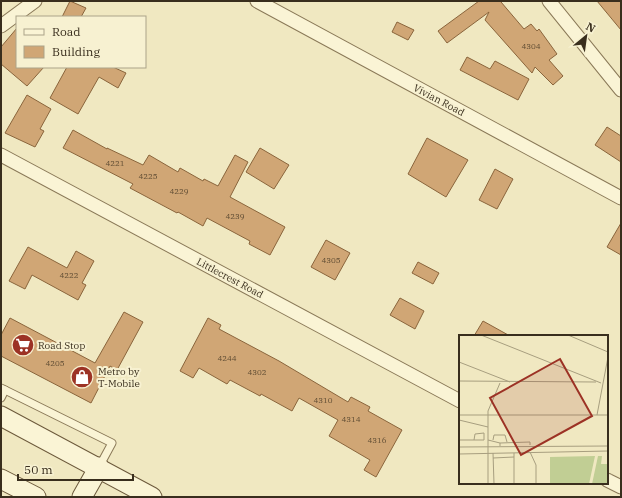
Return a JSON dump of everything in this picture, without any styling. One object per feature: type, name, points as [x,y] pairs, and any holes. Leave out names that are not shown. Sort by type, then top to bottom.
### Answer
[{"type":"main road","points":[[1,416],[99,467],[152,497]]},
{"type":"main road","points":[[82,497],[99,467]]},
{"type":"main road","points":[[1,479],[36,497]]},
{"type":"street","points":[[1,26],[35,1]]},
{"type":"street","name":"Vivian Road","points":[[257,1],[621,198]]},
{"type":"street","points":[[549,1],[621,90]]},
{"type":"street","name":"Littlecrest Road","points":[[1,155],[459,400]]},
{"type":"street","points":[[608,480],[621,487]]},
{"type":"lane","points":[[1,398],[3,389],[112,443],[99,467]]},
{"type":"building","points":[[70,1],[86,8],[82,16],[62,16]]},
{"type":"building","points":[[479,1],[503,1],[501,2],[524,29],[531,24],[537,31],[539,29],[557,54],[549,60],[563,76],[553,85],[535,67],[532,73],[485,20],[489,12],[447,43],[438,31]]},
{"type":"building","points":[[597,1],[621,1],[621,30]]},
{"type":"building","points":[[397,22],[414,30],[408,40],[392,32]]},
{"type":"building","points":[[16,29],[16,68],[43,68],[27,86],[1,64],[1,47]]},
{"type":"building","points":[[467,57],[490,69],[495,61],[529,79],[518,100],[460,70]]},
{"type":"building","points":[[66,68],[115,68],[126,73],[118,88],[99,77],[78,114],[50,98]]},
{"type":"building","points":[[27,95],[51,109],[40,129],[44,131],[35,147],[5,133]]},
{"type":"building","points":[[607,127],[621,136],[621,162],[595,145]]},
{"type":"building","points":[[73,130],[107,149],[143,165],[149,155],[178,172],[180,168],[203,181],[204,179],[218,186],[235,155],[248,162],[230,197],[285,227],[270,255],[249,244],[250,241],[207,218],[203,226],[178,212],[177,213],[130,188],[133,184],[63,148]]},
{"type":"building","points":[[427,138],[468,160],[446,197],[408,174]]},
{"type":"building","points":[[260,148],[289,165],[274,189],[246,172]]},
{"type":"building","points":[[495,169],[513,179],[497,209],[479,200]]},
{"type":"building","points":[[621,223],[621,255],[607,247]]},
{"type":"building","points":[[326,240],[350,253],[335,280],[311,267]]},
{"type":"building","points":[[28,247],[67,268],[76,251],[94,261],[82,283],[86,285],[78,300],[32,275],[25,289],[9,281]]},
{"type":"building","points":[[418,262],[439,273],[433,284],[412,273]]},
{"type":"building","points":[[400,298],[424,311],[415,329],[390,315]]},
{"type":"building","points":[[124,312],[143,322],[117,370],[110,366],[91,403],[1,356],[1,335],[10,318],[95,363]]},
{"type":"building","points":[[208,318],[221,325],[219,329],[279,361],[348,402],[351,397],[370,407],[368,411],[402,430],[376,477],[364,470],[370,460],[329,436],[338,420],[299,398],[292,411],[261,394],[260,396],[230,380],[227,384],[199,368],[193,378],[180,371]]},
{"type":"building","points":[[483,321],[508,335],[475,335]]},
{"type":"place","name":"Road Stop","points":[[23,345]]},
{"type":"place","name":"Metro by T-Mobile","points":[[82,377]]}]
